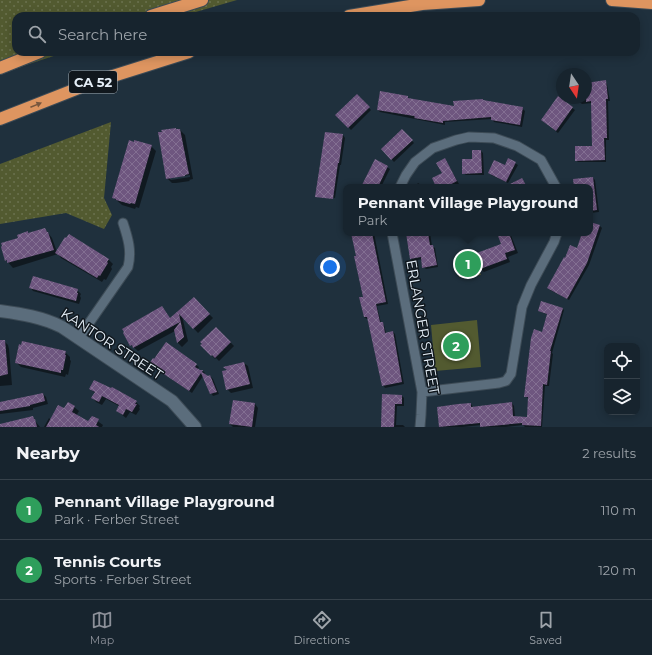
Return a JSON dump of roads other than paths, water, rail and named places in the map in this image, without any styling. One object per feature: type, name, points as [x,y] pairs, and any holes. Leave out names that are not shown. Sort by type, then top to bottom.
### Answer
[{"type":"highway","points":[[163,12],[202,0]]},
{"type":"highway","points":[[373,12],[422,4],[479,0]]},
{"type":"highway","points":[[612,0],[652,3]]},
{"type":"highway","points":[[0,68],[30,56]]},
{"type":"highway","name":"CA 52","points":[[0,119],[94,82],[176,56]]},
{"type":"street","points":[[402,184],[415,162],[433,148],[444,143],[476,137],[494,138],[517,146],[541,160],[554,184]]},
{"type":"street","points":[[78,339],[128,267],[130,258],[129,240],[123,223]]},
{"type":"street","name":"ERLANGER STREET","points":[[393,236],[422,392],[420,427]]},
{"type":"street","points":[[422,392],[506,381],[511,374],[522,308],[531,285],[556,236]]},
{"type":"street","name":"KANTOR STREET","points":[[0,311],[33,316],[50,321],[62,327],[172,401],[195,427]]},
{"type":"place","name":"Pennant Village Playground","points":[[468,264]]},
{"type":"place","name":"Tennis Courts","points":[[456,346]]}]
